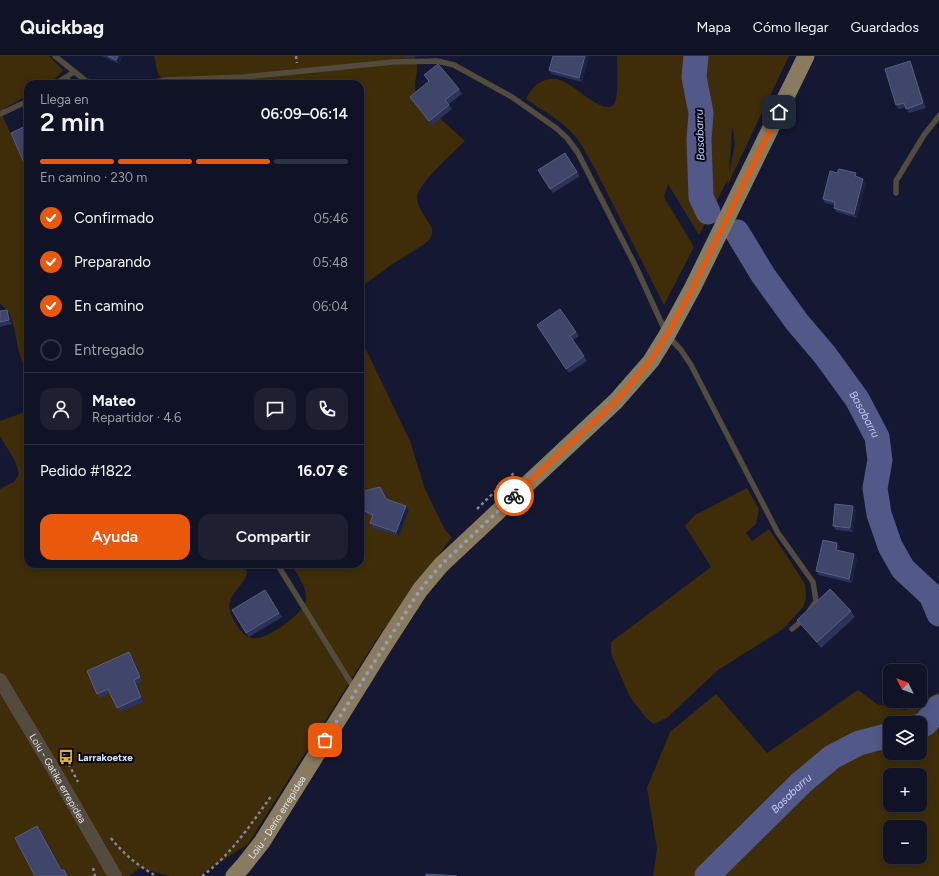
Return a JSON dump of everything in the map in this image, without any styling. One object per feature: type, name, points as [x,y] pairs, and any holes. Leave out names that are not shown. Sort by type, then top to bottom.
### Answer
[{"type":"main road","name":"Loiu - Derio errepidea","points":[[234,876],[244,866],[262,842],[420,590],[441,565],[616,401],[650,361],[667,335],[693,287],[806,56]]},
{"type":"street","name":"Loiu - Gatika errepidea","points":[[0,680],[54,770],[114,876]]},
{"type":"lane","points":[[55,56],[85,80]]},
{"type":"lane","points":[[197,80],[393,62],[437,61],[454,65],[512,98],[556,128],[567,138],[578,152],[608,210],[667,335],[681,350],[691,365],[778,533],[813,582],[816,601],[806,617],[792,629]]},
{"type":"lane","points":[[61,80],[74,72]]},
{"type":"lane","points":[[0,114],[24,103]]},
{"type":"lane","points":[[896,193],[896,181],[924,135],[939,116]]},
{"type":"lane","points":[[280,568],[356,690]]},
{"type":"path","points":[[476,509],[515,472]]},
{"type":"path","points":[[58,748],[63,753],[79,784]]},
{"type":"path","points":[[202,876],[218,863],[250,825],[273,792]]},
{"type":"path","points":[[108,835],[117,847],[132,860],[156,876]]},
{"type":"shaded area","points":[[0,56],[49,56],[63,70],[52,80],[24,80],[24,97],[5,108],[3,117],[24,162],[24,366],[12,319],[5,308],[0,304]]},
{"type":"shaded area","points":[[154,56],[414,56],[417,66],[415,87],[418,96],[423,103],[465,141],[429,177],[418,192],[417,198],[419,206],[432,229],[430,239],[364,285],[364,80],[163,80],[158,74]]},
{"type":"shaded area","points":[[617,56],[789,56],[727,186],[728,179],[699,235],[668,184],[664,197],[694,247],[664,305],[580,142],[563,125],[526,99],[531,90],[537,84],[545,80],[557,79],[570,85],[602,106],[611,106],[615,102],[617,92]],"holes":[[[732,126],[735,144],[729,173]]]},
{"type":"shaded area","points":[[364,345],[410,441],[425,489],[446,531],[452,537],[376,640],[248,844],[199,876],[170,876],[140,868],[129,876],[0,876],[0,489],[14,482],[19,474],[15,461],[0,436],[0,421],[24,412],[24,568],[244,568],[247,572],[246,577],[231,599],[229,607],[237,626],[244,634],[253,638],[259,638],[275,631],[298,613],[306,601],[304,587],[293,568],[364,568]]},
{"type":"shaded area","points":[[747,488],[759,509],[756,524],[746,533],[752,541],[769,529],[805,584],[806,598],[803,607],[783,629],[718,670],[668,717],[654,724],[646,718],[630,697],[611,654],[611,642],[711,567],[685,526],[695,515]]},
{"type":"shaded area","points":[[858,690],[877,704],[883,705],[883,708],[905,710],[909,708],[927,708],[927,698],[939,692],[939,876],[653,876],[657,849],[647,788],[670,732],[716,694],[767,753]]},
{"type":"building","points":[[108,56],[118,56],[116,60]]},
{"type":"building","points":[[553,56],[585,56],[579,78],[549,70]]},
{"type":"building","points":[[910,61],[923,103],[906,109],[904,103],[896,105],[885,69]]},
{"type":"building","points":[[438,64],[459,89],[445,100],[449,105],[429,121],[410,97],[429,81],[424,75]]},
{"type":"building","points":[[24,127],[24,163],[11,133]]},
{"type":"building","points":[[565,153],[577,172],[550,189],[538,170]]},
{"type":"building","points":[[839,169],[856,173],[855,176],[863,179],[854,214],[834,208],[835,202],[823,199],[830,171],[837,173]]},
{"type":"building","points":[[560,309],[576,332],[570,336],[584,356],[566,369],[537,325]]},
{"type":"building","points":[[7,310],[9,320],[0,322],[0,311]]},
{"type":"building","points":[[380,487],[386,499],[406,506],[396,532],[370,523],[373,515],[365,511],[364,508],[364,491]]},
{"type":"building","points":[[835,504],[853,506],[850,528],[833,526]]},
{"type":"building","points":[[823,540],[837,543],[836,550],[854,554],[849,579],[816,571]]},
{"type":"building","points":[[830,589],[851,611],[817,642],[797,620]]},
{"type":"building","points":[[265,590],[279,613],[246,633],[232,610]]},
{"type":"building","points":[[129,652],[140,677],[134,680],[141,697],[117,708],[108,689],[97,694],[87,671]]},
{"type":"building","points":[[37,826],[61,870],[64,870],[67,876],[35,876],[15,838]]},
{"type":"building","points":[[426,874],[457,876],[426,876]]},
{"type":"waterway","name":"Basabarru","points":[[696,56],[694,77],[701,113],[699,140],[701,197],[708,212]]},
{"type":"waterway","name":"Basabarru","points":[[737,232],[763,275],[797,322],[825,355],[857,399],[877,437],[880,460],[875,488],[879,514],[890,546],[903,569],[931,595],[939,614]]},
{"type":"waterway","name":"Basabarru","points":[[927,722],[939,707]]},
{"type":"waterway","name":"Basabarru","points":[[707,876],[801,783],[832,757],[859,743],[883,737]]},
{"type":"way so far","points":[[325,740],[420,590],[441,565],[514,496]]},
{"type":"place","name":"Larrakoetxe","points":[[66,757]]},
{"type":"route","points":[[514,496],[616,401],[650,361],[667,335],[693,287],[779,112]]}]
